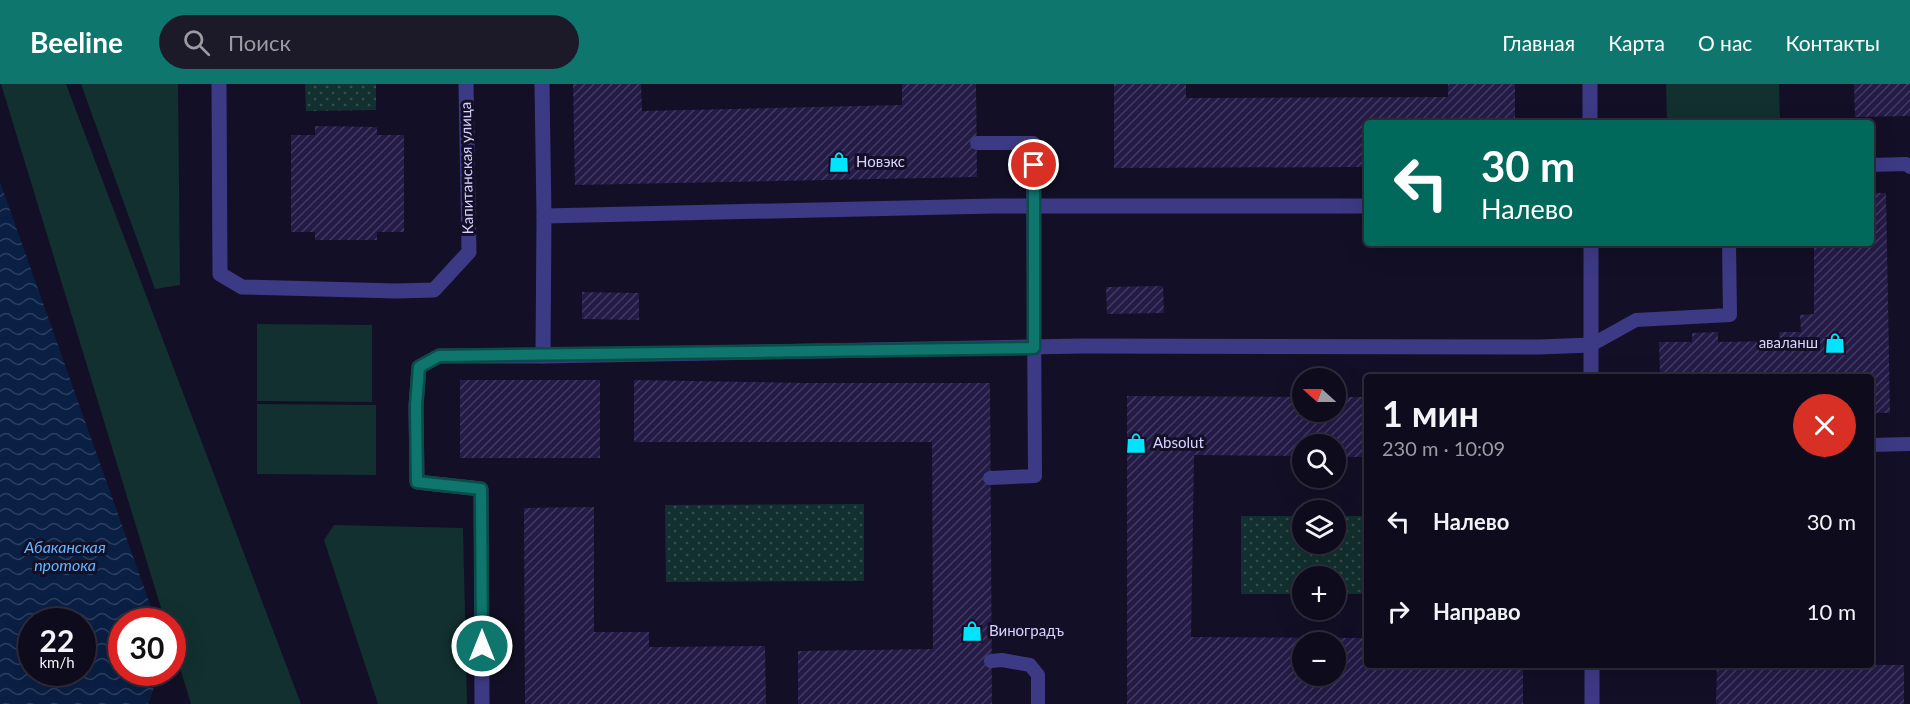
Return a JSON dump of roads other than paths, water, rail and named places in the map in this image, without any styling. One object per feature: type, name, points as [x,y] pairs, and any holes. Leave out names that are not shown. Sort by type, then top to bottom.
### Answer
[{"type":"street","name":"Капитанская улица","points":[[219,84],[220,274],[242,287],[397,291],[434,290],[469,252],[466,84]]},
{"type":"street","points":[[542,84],[543,356]]},
{"type":"street","points":[[1590,84],[1590,120]]},
{"type":"street","points":[[544,216],[994,206],[1364,206]]},
{"type":"street","points":[[1591,246],[1591,374]]},
{"type":"street","points":[[482,704],[481,489],[417,482],[416,406],[419,367],[439,356],[1083,346],[1539,347],[1591,345]]},
{"type":"street","points":[[1592,668],[1592,704]]},
{"type":"lane","points":[[977,143],[1033,143],[1035,476],[990,478]]},
{"type":"lane","points":[[1874,165],[1906,164],[1910,167]]},
{"type":"lane","points":[[1591,345],[1636,320],[1730,315],[1729,246]]},
{"type":"lane","points":[[1874,445],[1910,444]]},
{"type":"lane","points":[[991,661],[1002,660],[1030,664],[1038,675],[1038,704]]},
{"type":"water","name":"Абаканская протока","points":[[0,182],[151,608],[108,608],[108,686],[155,686],[148,704],[0,704]]},
{"type":"place","name":"Новэкс","points":[[839,162]]},
{"type":"place","name":"аваланш","points":[[1835,343]]},
{"type":"place","name":"Absolut","points":[[1136,443]]},
{"type":"place","name":"Виноградъ","points":[[972,631]]}]
